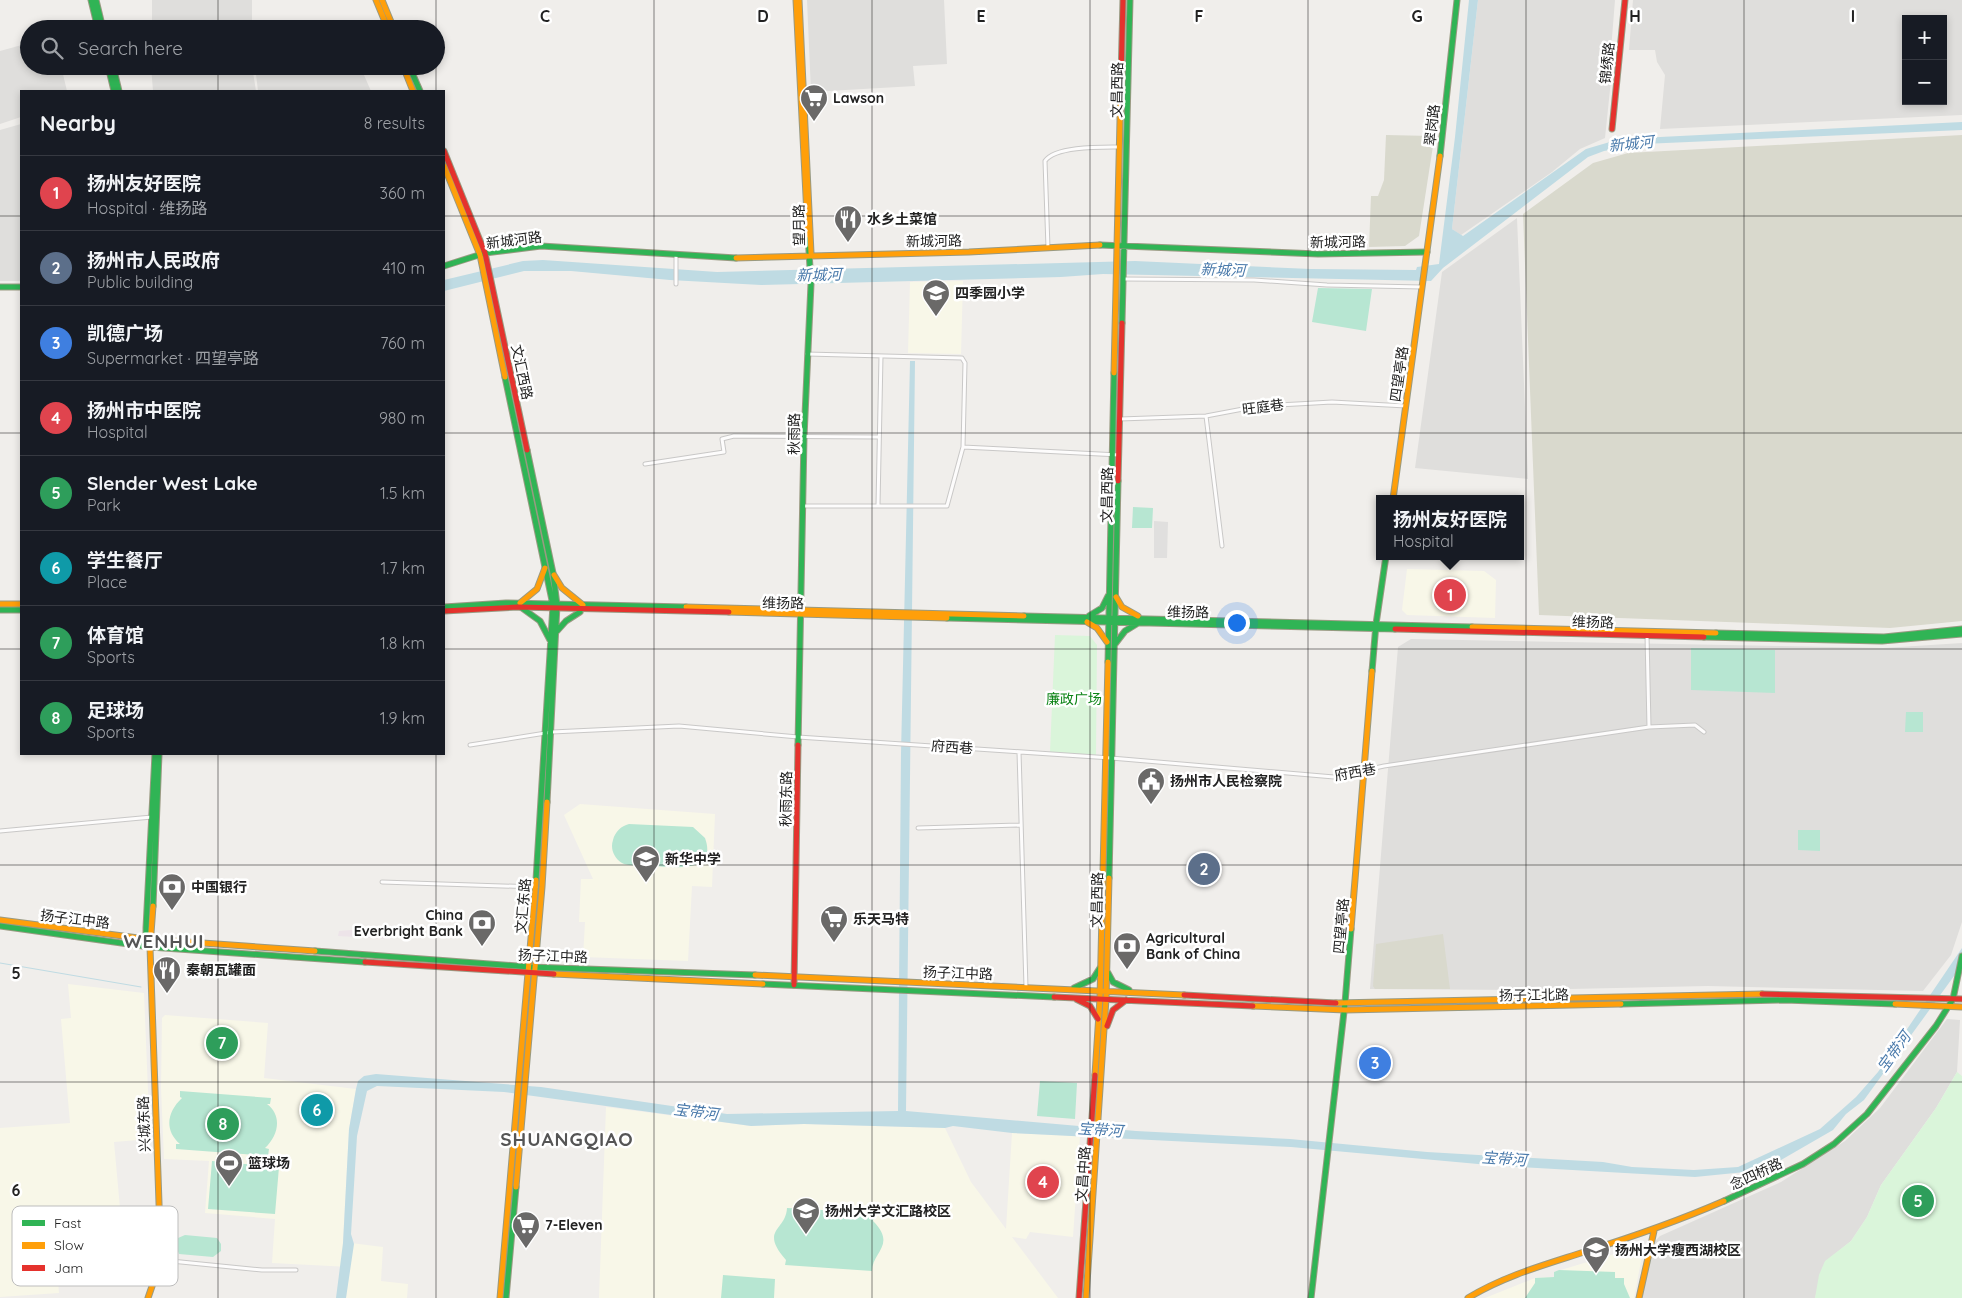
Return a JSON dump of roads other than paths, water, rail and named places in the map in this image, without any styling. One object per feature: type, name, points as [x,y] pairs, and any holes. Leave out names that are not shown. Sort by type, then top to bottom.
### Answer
[{"type":"main road","points":[[91,0],[96,20]]},
{"type":"main road","points":[[96,0],[101,20]]},
{"type":"main road","points":[[376,0],[384,20]]},
{"type":"main road","points":[[382,0],[390,20]]},
{"type":"main road","name":"望月路","points":[[798,0],[812,246],[810,255]]},
{"type":"main road","name":"文昌西路","points":[[1100,998],[1115,276],[1123,0]]},
{"type":"main road","name":"文昌西路","points":[[1106,991],[1130,0]]},
{"type":"main road","name":"翠岗路","points":[[1427,252],[1444,127],[1457,0]]},
{"type":"main road","name":"锦绣路","points":[[1612,129],[1625,0]]},
{"type":"main road","points":[[110,75],[114,90]]},
{"type":"main road","points":[[115,75],[119,90]]},
{"type":"main road","points":[[407,75],[413,90]]},
{"type":"main road","points":[[413,75],[420,90]]},
{"type":"main road","name":"文汇西路","points":[[445,154],[482,254],[553,573],[555,607]]},
{"type":"main road","name":"文汇西路","points":[[445,168],[482,254]]},
{"type":"main road","name":"新城河路","points":[[445,266],[482,254],[541,246],[716,259],[1116,244],[1318,254],[1427,252]]},
{"type":"main road","name":"四望亭路","points":[[1394,495],[1427,252]]},
{"type":"main road","name":"秋雨路","points":[[802,612],[804,437],[810,255]]},
{"type":"main road","name":"文汇西路","points":[[489,283],[555,607]]},
{"type":"main road","points":[[0,287],[20,287]]},
{"type":"main road","name":"四望亭路","points":[[1312,1298],[1345,1010],[1366,770],[1376,626],[1385,560]]},
{"type":"main road","points":[[546,562],[544,578],[536,593],[518,605],[533,613],[543,623],[551,642]]},
{"type":"main road","points":[[553,573],[562,588],[584,608],[566,621],[557,631]]},
{"type":"main road","points":[[1107,642],[1097,628],[1087,619],[1102,608],[1108,596]]},
{"type":"main road","points":[[1115,645],[1120,635],[1127,628],[1141,620],[1122,607],[1116,597]]},
{"type":"main road","points":[[0,604],[20,604]]},
{"type":"main road","name":"维扬路","points":[[445,607],[518,605],[1884,637],[1962,630]]},
{"type":"main road","name":"维扬路","points":[[445,611],[518,605]]},
{"type":"main road","name":"文汇东路","points":[[532,969],[536,887],[557,631],[555,607]]},
{"type":"main road","name":"文汇东路","points":[[500,1298],[524,1071],[549,732],[551,642],[555,607]]},
{"type":"main road","points":[[0,610],[20,610]]},
{"type":"main road","name":"秋雨东路","points":[[794,984],[802,612]]},
{"type":"main road","name":"维扬路","points":[[1376,626],[1882,641],[1913,640],[1962,634]]},
{"type":"main road","name":"兴城东路","points":[[155,755],[149,939],[159,1206]]},
{"type":"main road","name":"兴城东路","points":[[149,939],[159,755]]},
{"type":"main road","name":"扬子江中路","points":[[0,920],[149,939],[532,969],[536,974],[1106,999]]},
{"type":"main road","name":"扬子江中路","points":[[0,926],[150,947],[532,969],[794,976],[1106,991]]},
{"type":"main road","name":"念四桥路","points":[[1468,1298],[1488,1286],[1520,1273],[1654,1230],[1761,1185],[1803,1164],[1834,1144],[1867,1114],[1920,1049],[1952,999],[1958,982],[1962,956]]},
{"type":"main road","points":[[1072,989],[1093,979],[1100,968]]},
{"type":"main road","points":[[1107,972],[1113,982],[1134,992]]},
{"type":"main road","name":"文汇东路","points":[[524,1071],[536,974]]},
{"type":"main road","name":"扬子江北路","points":[[1106,991],[1345,1003],[1786,994],[1938,1000],[1962,999]]},
{"type":"main road","name":"文昌中路","points":[[1086,1298],[1106,991]]},
{"type":"main road","points":[[1070,997],[1086,1002],[1093,1009],[1098,1020]]},
{"type":"main road","name":"文昌中路","points":[[1079,1298],[1100,998]]},
{"type":"main road","name":"扬子江北路","points":[[1106,999],[1345,1010],[1785,1000],[1962,1007]]},
{"type":"main road","points":[[1103,1038],[1110,1014],[1115,1006],[1126,999]]},
{"type":"main road","name":"文汇东路","points":[[506,1298],[520,1112]]},
{"type":"main road","points":[[1639,1298],[1654,1230]]},
{"type":"main road","name":"兴城东路","points":[[148,1298],[152,1286]]},
{"type":"street","points":[[1048,248],[1044,161],[1048,156],[1077,149],[1118,147]]},
{"type":"street","points":[[676,256],[676,284]]},
{"type":"street","points":[[1124,278],[1254,280],[1327,284],[1422,284]]},
{"type":"street","points":[[804,506],[947,506],[963,447],[966,363],[964,359],[807,354]]},
{"type":"street","points":[[878,506],[881,356]]},
{"type":"street","name":"旺庭巷","points":[[1120,419],[1206,416],[1259,406],[1332,402],[1406,406]]},
{"type":"street","points":[[1206,416],[1222,546]]},
{"type":"street","points":[[645,464],[724,452],[722,438],[734,436],[880,437]]},
{"type":"street","points":[[963,447],[1119,455]]},
{"type":"street","points":[[1647,635],[1649,727]]},
{"type":"street","name":"府西巷","points":[[470,745],[549,732],[679,726],[798,737],[1111,758],[1334,777],[1366,770],[1649,727],[1695,725],[1704,732]]},
{"type":"street","points":[[1019,752],[1026,987]]},
{"type":"street","points":[[0,830],[152,818]]},
{"type":"street","points":[[918,828],[1021,825]]},
{"type":"street","points":[[382,882],[536,887]]},
{"type":"street","points":[[178,1262],[262,1270],[296,1270]]},
{"type":"water","name":"新城河","points":[[1469,0],[1478,0],[1452,229],[1463,236],[1586,149],[1620,139],[1962,122],[1962,130],[1643,144],[1604,151],[1588,157],[1443,268],[1431,281],[1103,274],[1061,277],[761,285],[670,280],[571,271],[524,271],[445,291],[445,280],[523,261],[543,260],[717,272],[1135,261],[1311,269],[1416,270],[1417,267],[1439,264],[1455,137]]},
{"type":"water","name":"宝带河","points":[[910,361],[915,361],[906,1111],[1136,1131],[1290,1139],[1427,1152],[1603,1162],[1632,1167],[1694,1170],[1738,1167],[1820,1129],[1856,1097],[1878,1072],[1962,948],[1962,965],[1864,1100],[1846,1114],[1833,1130],[1774,1164],[1755,1171],[1695,1177],[1500,1166],[1291,1147],[1012,1133],[953,1126],[945,1128],[804,1124],[751,1126],[504,1092],[377,1086],[367,1091],[357,1136],[351,1234],[354,1244],[346,1298],[336,1298],[343,1243],[349,1129],[358,1081],[364,1076],[376,1074],[541,1087],[727,1114],[898,1111],[901,753]]},
{"type":"waterway","points":[[0,963],[141,987]]},
{"type":"place","name":"Lawson","points":[[814,122]]},
{"type":"place","name":"水乡土菜馆","points":[[848,243]]},
{"type":"place","name":"四季园小学","points":[[936,317]]},
{"type":"place","name":"扬州友好医院","points":[[1450,595]]},
{"type":"place","name":"扬州市人民检察院","points":[[1151,805]]},
{"type":"place","name":"扬州市人民政府","points":[[1204,869]]},
{"type":"place","name":"新华中学","points":[[646,883]]},
{"type":"place","name":"中国银行","points":[[172,911]]},
{"type":"place","name":"乐天马特","points":[[834,943]]},
{"type":"place","name":"China Everbright Bank","points":[[482,947]]},
{"type":"place","name":"Agricultural Bank of China","points":[[1127,970]]},
{"type":"place","name":"秦朝瓦罐面","points":[[167,994]]},
{"type":"place","name":"体育馆","points":[[222,1043]]},
{"type":"place","name":"凯德广场","points":[[1375,1063]]},
{"type":"place","name":"学生餐厅","points":[[317,1110]]},
{"type":"place","name":"足球场","points":[[223,1124]]},
{"type":"place","name":"扬州市中医院","points":[[1043,1182]]},
{"type":"place","name":"篮球场","points":[[229,1187]]},
{"type":"place","name":"Slender West Lake","points":[[1918,1201]]},
{"type":"place","name":"扬州大学文汇路校区","points":[[806,1235]]},
{"type":"place","name":"7-Eleven","points":[[526,1249]]},
{"type":"place","name":"扬州大学瘦西湖校区","points":[[1596,1274]]},
{"type":"district","name":"WENHUI","points":[[164,941]]},
{"type":"district","name":"SHUANGQIAO","points":[[567,1139]]},
{"type":"park label","name":"廉政广场","points":[[1074,699]]}]
